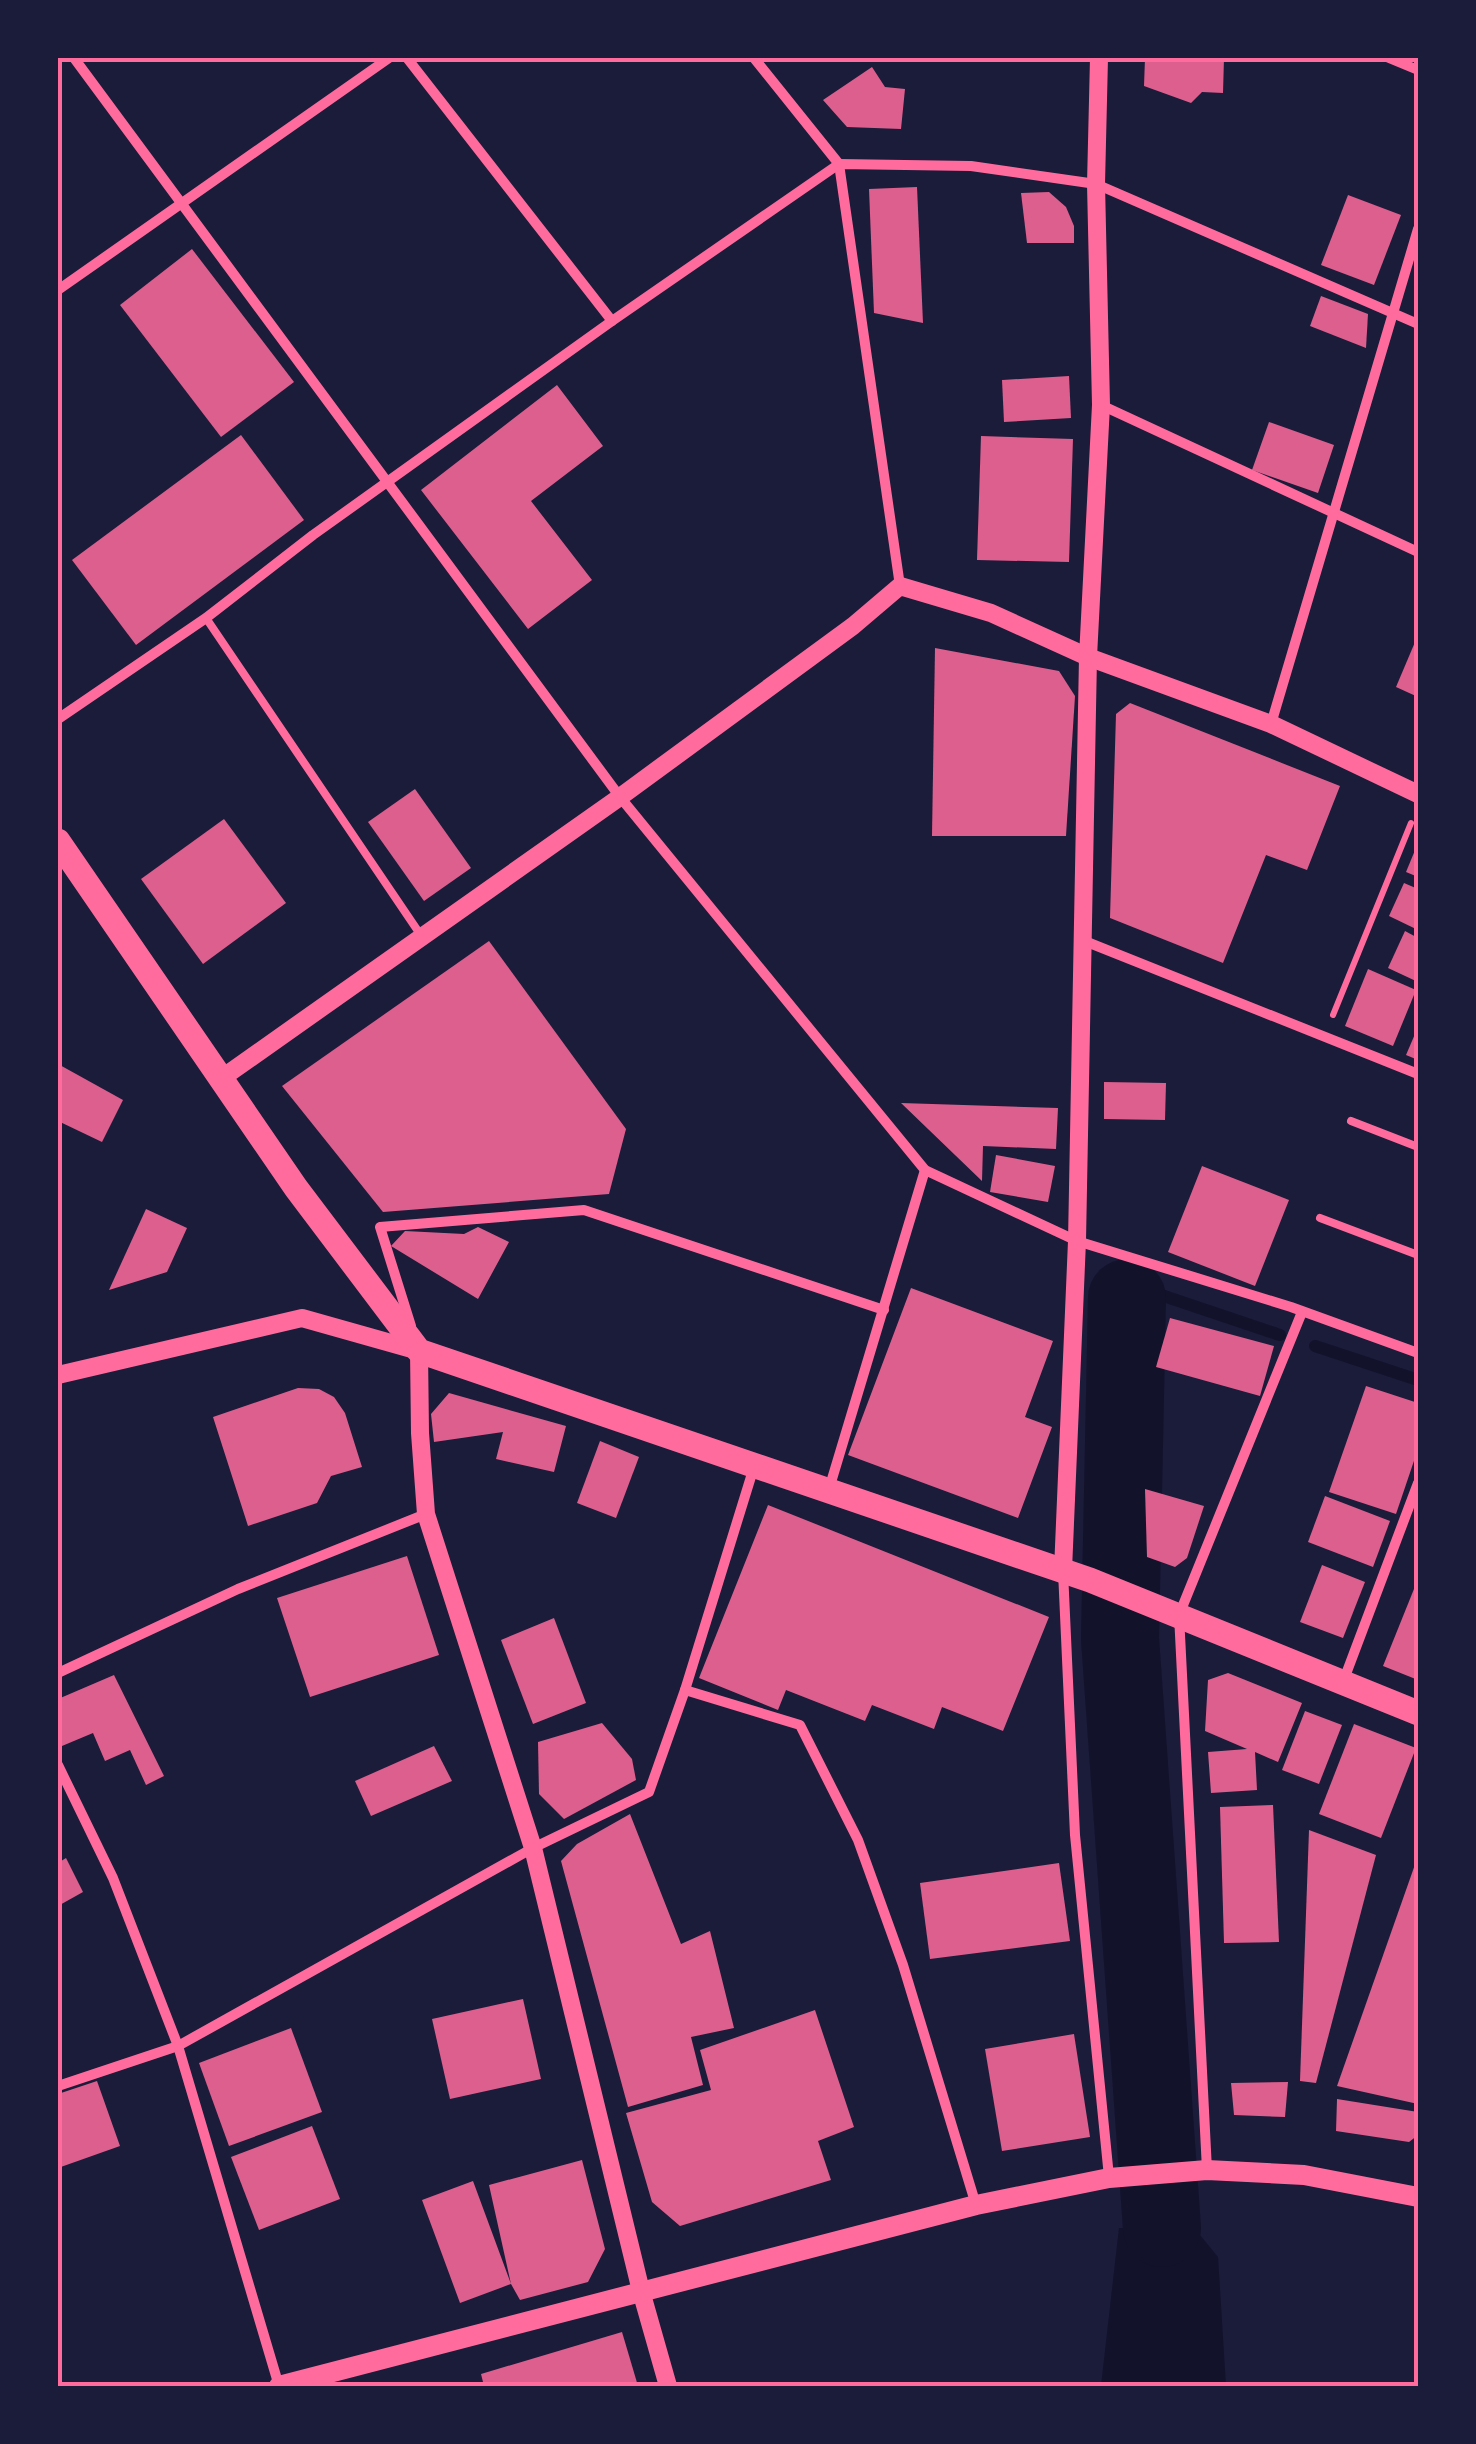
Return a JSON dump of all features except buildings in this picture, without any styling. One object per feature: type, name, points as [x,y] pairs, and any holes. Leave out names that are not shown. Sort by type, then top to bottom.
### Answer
[{"type":"main road","points":[[58,842],[296,1188],[419,1351],[1064,1570],[1418,1712]]},
{"type":"main road","points":[[280,2386],[976,2205],[1115,2177],[1199,2170],[1304,2175],[1418,2196]]},
{"type":"street","points":[[74,58],[620,797],[925,1170],[1077,1240],[1418,1352]]},
{"type":"street","points":[[58,290],[390,58]]},
{"type":"street","points":[[407,58],[612,320]]},
{"type":"street","points":[[754,58],[839,164],[900,586]]},
{"type":"street","points":[[1099,58],[1096,184],[1101,405],[1088,657],[1077,1240],[1064,1570],[1075,1836],[1115,2177]]},
{"type":"street","points":[[1389,58],[1418,70]]},
{"type":"street","points":[[58,718],[206,618],[313,535],[612,320],[839,164],[971,166],[1096,184],[1418,324]]},
{"type":"street","points":[[1271,724],[1418,229]]},
{"type":"street","points":[[1101,405],[1418,552]]},
{"type":"street","points":[[900,586],[991,613],[1088,657],[1271,724],[1418,794]]},
{"type":"street","points":[[222,1078],[620,797],[852,626],[900,586]]},
{"type":"street","points":[[1081,940],[1418,1074]]},
{"type":"street","points":[[828,1490],[925,1170]]},
{"type":"street","points":[[668,2386],[641,2291],[534,1848],[426,1514],[419,1351],[380,1226],[584,1210],[884,1310]]},
{"type":"street","points":[[1199,2170],[1171,1611],[1302,1312]]},
{"type":"street","points":[[58,1374],[302,1318],[419,1351]]},
{"type":"street","points":[[58,2086],[178,2046],[534,1848],[649,1792],[755,1465]]},
{"type":"street","points":[[1343,1682],[1418,1483]]},
{"type":"street","points":[[58,1673],[238,1588],[426,1514]]},
{"type":"street","points":[[685,1690],[800,1725],[858,1840],[903,1964],[976,2205]]},
{"type":"street","points":[[58,1765],[113,1878],[178,2046],[280,2386]]},
{"type":"lane","points":[[206,618],[422,937]]},
{"type":"lane","points":[[1351,1121],[1418,1147]]},
{"type":"lane","points":[[1320,1218],[1418,1254]]},
{"type":"path","points":[[1324,1036],[1411,821]]},
{"type":"shaded area","points":[[1119,2228],[1195,2229],[1218,2257],[1226,2386],[1101,2386]]},
{"type":"waterway","points":[[1127,1298],[1158,1294],[1280,1335]]},
{"type":"waterway","points":[[1127,1298],[1120,1639],[1162,2228]]},
{"type":"waterway","points":[[1315,1346],[1418,1380]]}]
